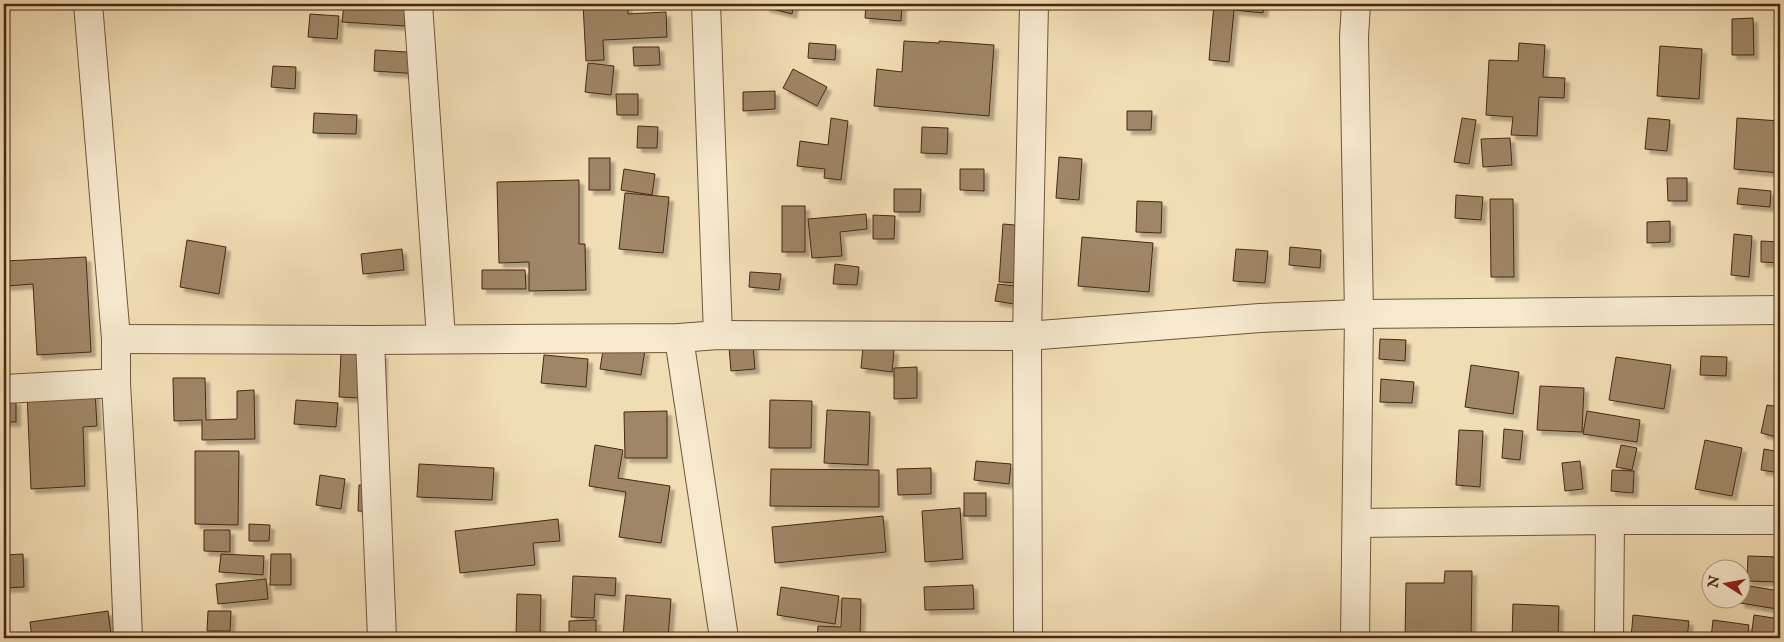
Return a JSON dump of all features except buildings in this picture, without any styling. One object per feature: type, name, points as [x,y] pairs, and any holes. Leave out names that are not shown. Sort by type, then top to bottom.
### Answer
[{"type":"street","points":[[88,4],[116,339],[116,383],[128,638]]},
{"type":"street","points":[[418,4],[441,338]]},
{"type":"street","points":[[706,4],[718,335]]},
{"type":"street","points":[[1028,638],[1027,336],[1034,4]]},
{"type":"street","points":[[1355,638],[1359,314],[1354,37],[1356,4]]},
{"type":"street","points":[[116,339],[679,338],[718,335],[1027,336],[1260,318],[1359,314],[1780,310]]},
{"type":"street","points":[[679,338],[724,638]]},
{"type":"street","points":[[370,340],[382,638]]},
{"type":"street","points":[[4,388],[116,383]]},
{"type":"street","points":[[1609,638],[1610,520]]},
{"type":"street","points":[[1357,523],[1780,520]]}]
